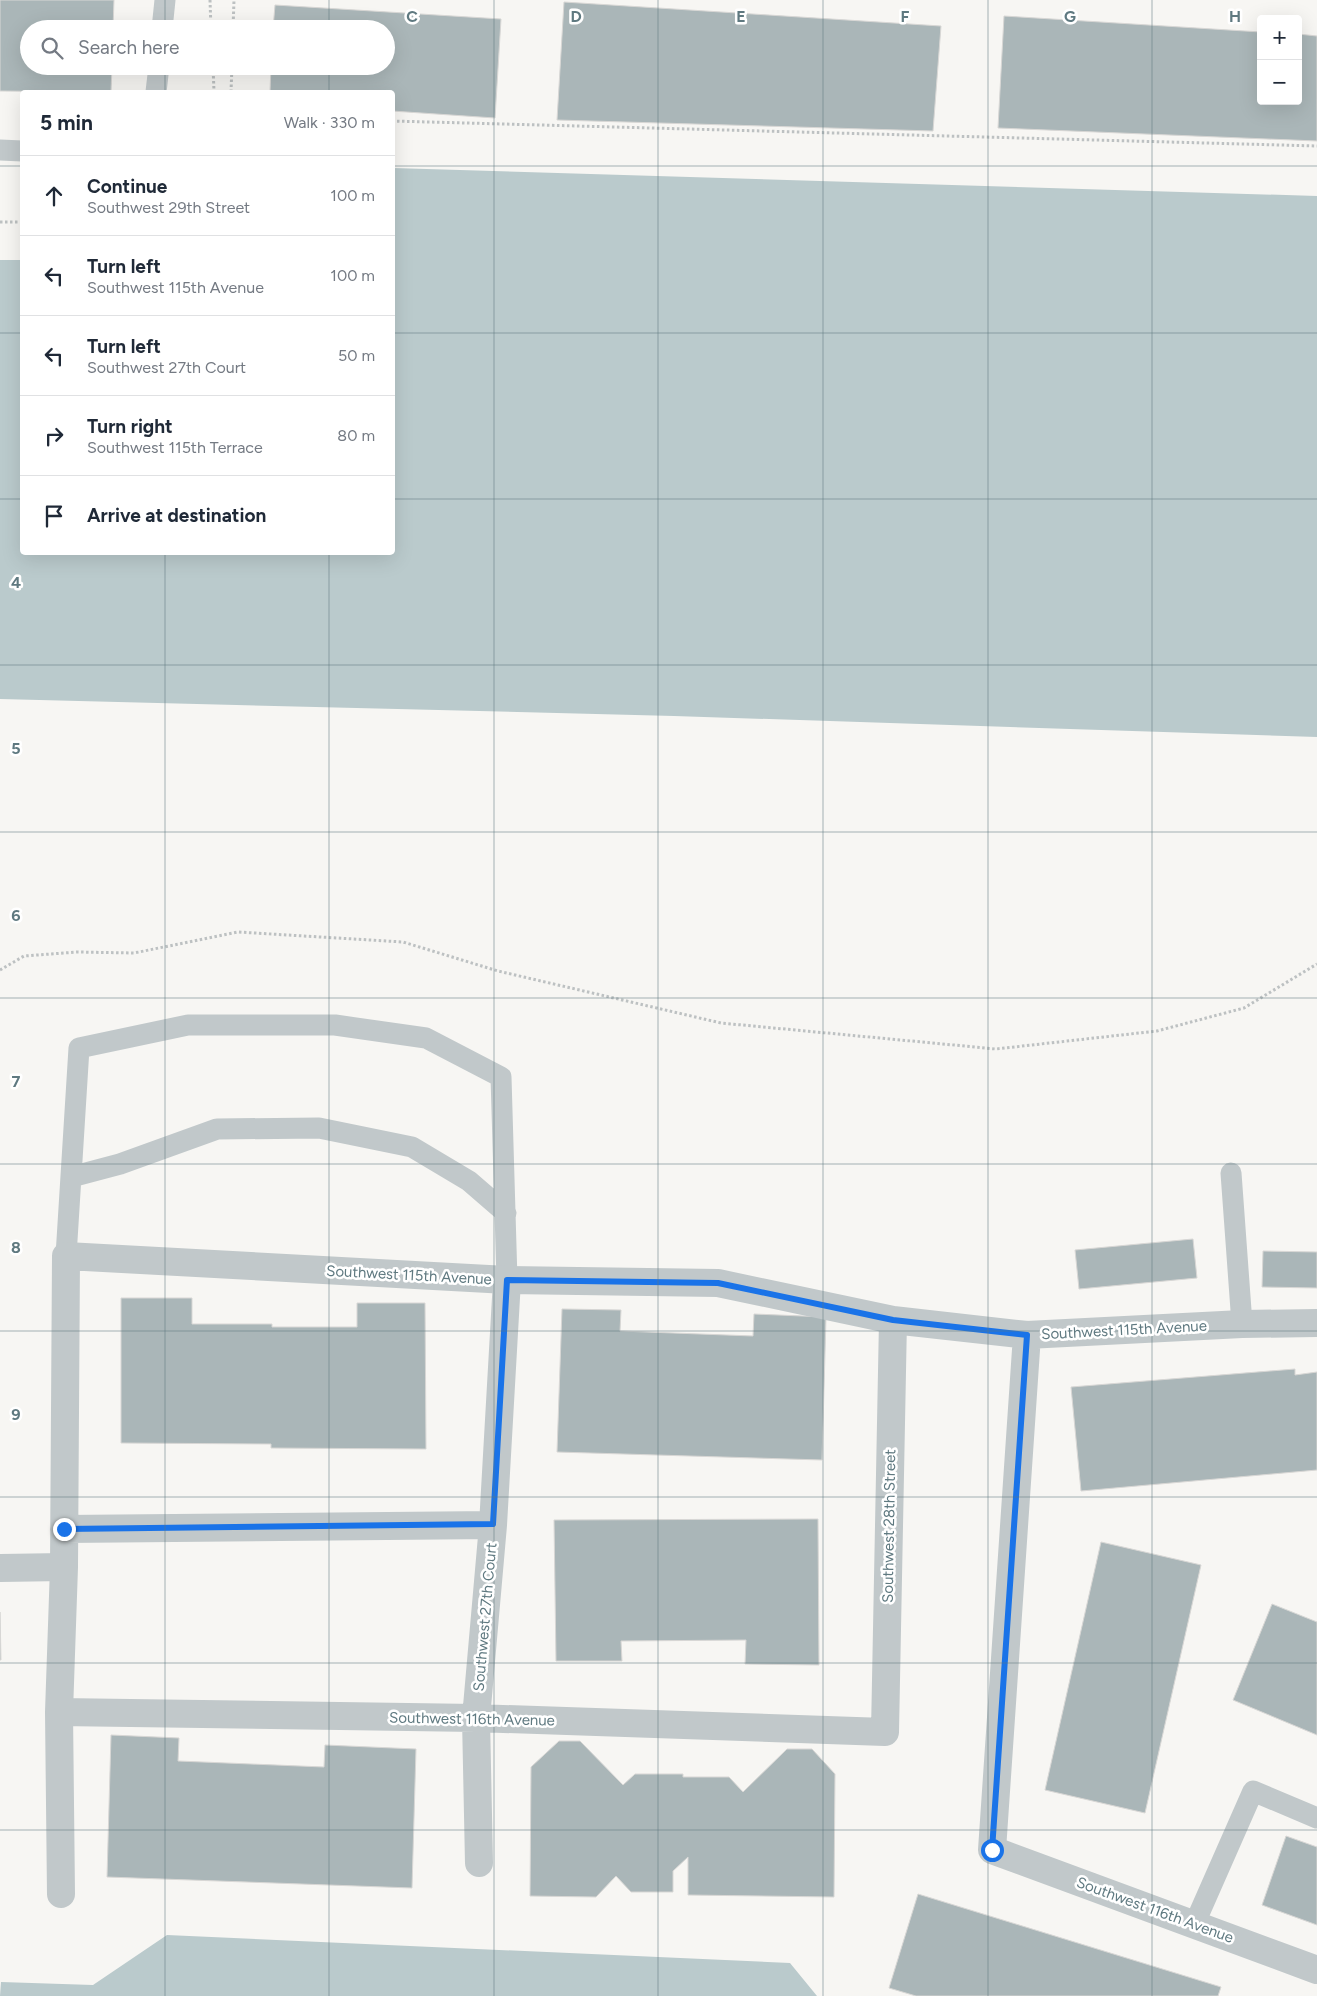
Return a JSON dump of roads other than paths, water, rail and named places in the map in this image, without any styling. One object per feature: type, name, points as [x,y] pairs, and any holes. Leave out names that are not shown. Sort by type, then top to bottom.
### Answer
[{"type":"street","name":"Southwest 115th Avenue","points":[[66,1256],[507,1280],[718,1283],[893,1320],[1027,1335],[1242,1324],[1317,1323]]},
{"type":"street","points":[[61,1894],[59,1712],[64,1567],[66,1256]]},
{"type":"street","name":"Southwest 27th Court","points":[[479,1864],[476,1718],[493,1524],[507,1280]]},
{"type":"street","name":"Southwest 28th Street","points":[[885,1732],[893,1320]]},
{"type":"street","name":"Southwest 116th Avenue","points":[[1027,1335],[992,1850],[1317,1970]]},
{"type":"street","points":[[64,1529],[493,1524]]},
{"type":"street","points":[[0,1568],[64,1567]]},
{"type":"street","name":"Southwest 116th Avenue","points":[[59,1712],[476,1718],[885,1732]]},
{"type":"lane","points":[[163,20],[165,0]]},
{"type":"lane","points":[[156,90],[157,75]]},
{"type":"lane","points":[[0,150],[20,151]]},
{"type":"lane","points":[[66,1256],[79,1048],[188,1025],[335,1025],[426,1038],[501,1077],[507,1280]]},
{"type":"lane","points":[[71,1177],[120,1164],[217,1128],[318,1128],[412,1147],[469,1180],[506,1213]]},
{"type":"lane","points":[[1231,1173],[1242,1324]]},
{"type":"lane","points":[[1194,1924],[1252,1791],[1317,1818]]}]
